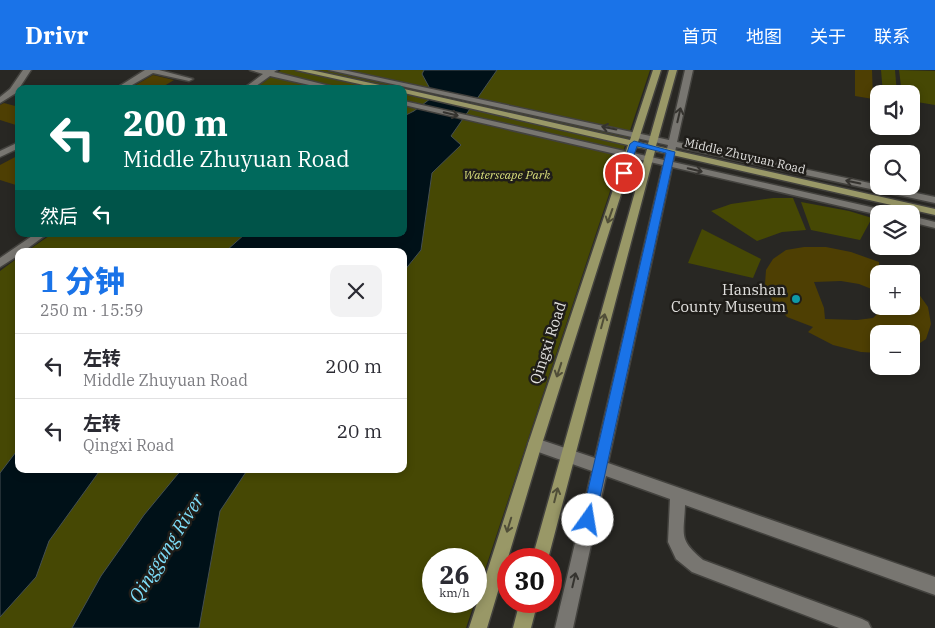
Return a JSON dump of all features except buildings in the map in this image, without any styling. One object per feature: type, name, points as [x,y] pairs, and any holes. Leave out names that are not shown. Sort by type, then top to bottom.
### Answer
[{"type":"main road","points":[[300,70],[374,85]]},
{"type":"main road","name":"Qingxi Road","points":[[478,628],[535,444],[658,70]]},
{"type":"main road","points":[[543,548],[566,455],[673,70]]},
{"type":"main road","name":"Middle Zhuyuan Road","points":[[407,92],[935,212]]},
{"type":"main road","points":[[522,628],[526,613]]},
{"type":"street","points":[[17,85],[27,70]]},
{"type":"street","points":[[126,85],[150,70],[189,79]]},
{"type":"street","points":[[254,70],[271,72],[322,85]]},
{"type":"street","points":[[333,70],[394,85]]},
{"type":"street","points":[[564,628],[689,70]]},
{"type":"street","points":[[253,85],[271,72]]},
{"type":"street","points":[[0,101],[15,88]]},
{"type":"street","points":[[407,88],[634,144]]},
{"type":"street","points":[[407,105],[634,144]]},
{"type":"street","points":[[0,154],[15,147]]},
{"type":"street","points":[[670,152],[935,200]]},
{"type":"street","points":[[670,152],[870,209]]},
{"type":"street","points":[[920,221],[935,225]]},
{"type":"street","points":[[22,248],[38,237]]},
{"type":"street","points":[[0,263],[15,253]]},
{"type":"street","points":[[535,444],[935,586]]},
{"type":"street","points":[[678,494],[676,542],[682,553],[698,566],[862,628]]},
{"type":"green space","name":"Waterscape Park","points":[[281,70],[650,70],[487,564],[487,548],[422,548],[422,613],[471,613],[466,628],[0,628],[0,271],[15,260],[15,473],[407,473],[407,248],[31,248],[48,237],[407,237],[407,85],[260,85]]},
{"type":"green space","points":[[881,70],[895,70],[896,85],[882,85]]},
{"type":"green space","points":[[899,70],[935,71],[935,105],[920,102],[920,85],[901,85]]},
{"type":"green space","points":[[773,198],[793,198],[806,230],[782,232],[757,241],[711,211],[731,204]]},
{"type":"green space","points":[[801,202],[849,211],[870,217],[870,222],[860,240],[811,230]]},
{"type":"green space","points":[[702,229],[761,259],[753,278],[688,263]]},
{"type":"water","points":[[424,70],[497,70],[451,136],[461,145],[432,173],[421,250],[407,267],[407,248],[229,248],[242,237],[407,237],[407,114],[434,96],[422,74]]},
{"type":"water","points":[[15,453],[15,473],[98,473],[49,541],[36,577],[0,617],[0,473]]},
{"type":"water","name":"Qinggang River","points":[[179,473],[245,473],[220,511],[199,628],[72,628],[101,576],[144,515]]},
{"type":"place","name":"Hanshan County Museum","points":[[796,299]]},
{"type":"route","points":[[588,520],[671,152],[634,144],[624,173]]}]
